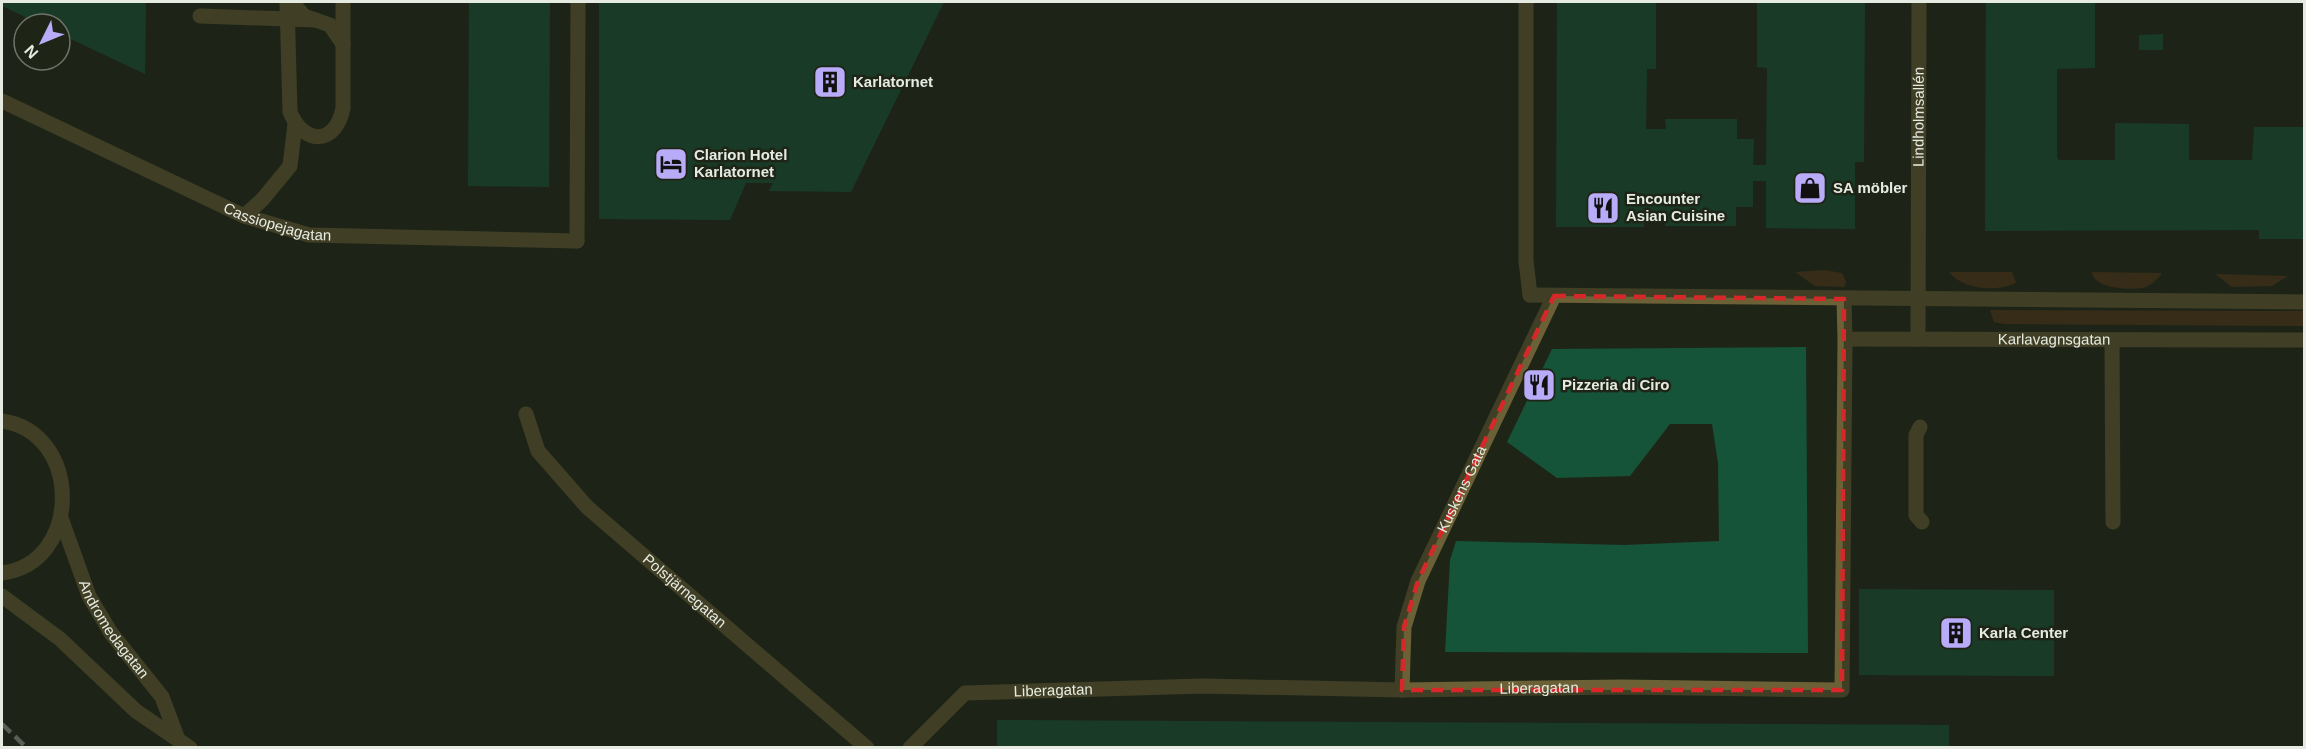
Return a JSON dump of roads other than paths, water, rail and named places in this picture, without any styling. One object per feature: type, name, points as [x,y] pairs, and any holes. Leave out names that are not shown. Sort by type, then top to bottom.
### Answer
[{"type":"street","points":[[290,2],[288,18],[290,112],[295,124],[306,135],[316,138],[329,134],[340,122],[343,2]]},
{"type":"street","points":[[290,2],[304,16],[330,25],[343,44]]},
{"type":"street","points":[[288,42],[295,28],[330,14],[339,2]]},
{"type":"street","name":"Cassiopejagatan","points":[[2,101],[244,216],[309,235],[577,242],[578,2]]},
{"type":"street","points":[[1526,2],[1526,261],[1530,295],[2304,302]]},
{"type":"street","name":"Lindholmsallén","points":[[1918,339],[1919,2]]},
{"type":"street","points":[[200,16],[316,20]]},
{"type":"street","points":[[244,216],[262,200],[290,166],[295,124]]},
{"type":"street","name":"Kuskens Gata","points":[[1402,690],[1404,627],[1418,581],[1554,296]]},
{"type":"street","points":[[1844,299],[1845,339]]},
{"type":"street","name":"Liberagatan","points":[[910,747],[965,693],[1202,686],[1402,690],[1622,687],[1842,690],[1845,339]]},
{"type":"street","name":"Karlavagnsgatan","points":[[1845,339],[2304,340]]},
{"type":"street","points":[[2112,341],[2113,522]]},
{"type":"street","name":"Polstjärnegatan","points":[[526,414],[538,451],[587,507],[867,747]]},
{"type":"street","name":"Andromedagatan","points":[[2,421],[25,429],[41,441],[53,458],[61,477],[64,497],[61,518],[53,536],[41,553],[24,565],[2,573]]},
{"type":"street","points":[[1920,427],[1916,435],[1916,515],[1922,522]]},
{"type":"street","name":"Andromedagatan","points":[[61,518],[88,596],[111,633],[162,697],[177,737]]},
{"type":"street","name":"Andromedagatan","points":[[2,596],[60,639],[136,711],[190,747]]},
{"type":"railway","points":[[2,724],[27,748]]},
{"type":"place","name":"Karlatornet","points":[[830,82]]},
{"type":"place","name":"Clarion Hotel Karlatornet","points":[[671,164]]},
{"type":"place","name":"SA möbler","points":[[1810,188]]},
{"type":"place","name":"Encounter Asian Cuisine","points":[[1603,208]]},
{"type":"place","name":"Pizzeria di Ciro","points":[[1539,385]]},
{"type":"place","name":"Karla Center","points":[[1956,633]]}]
